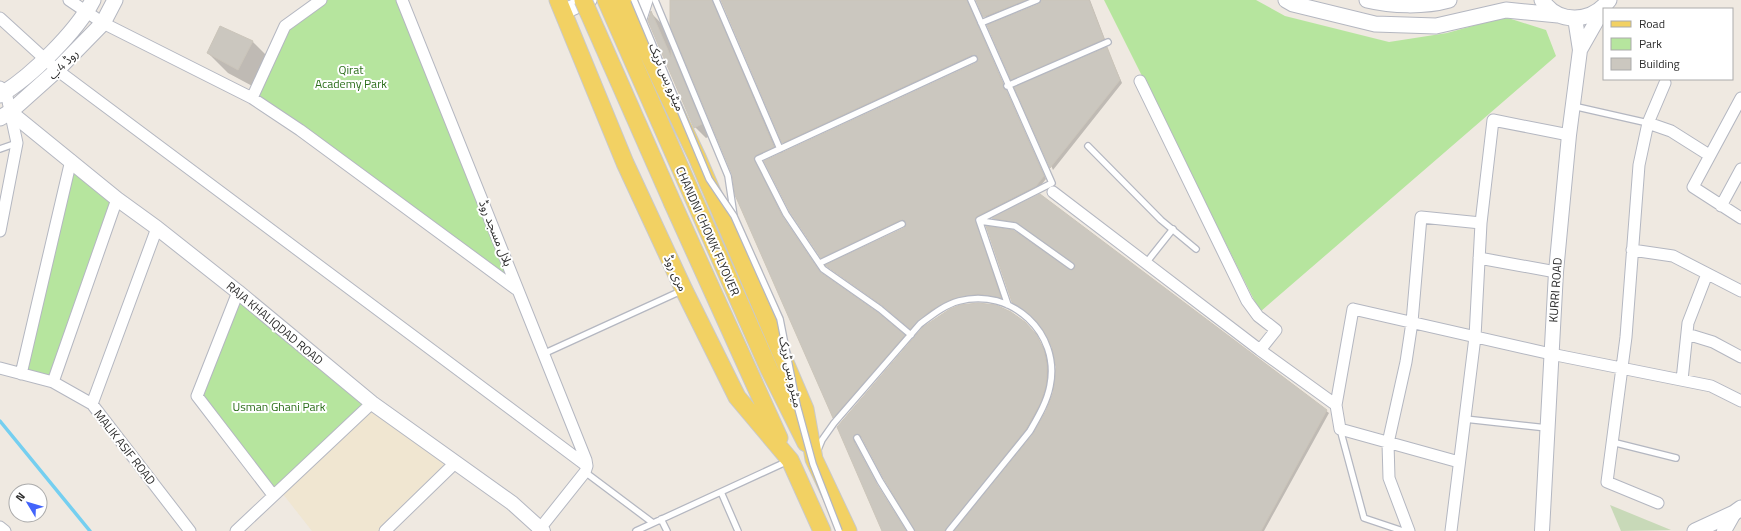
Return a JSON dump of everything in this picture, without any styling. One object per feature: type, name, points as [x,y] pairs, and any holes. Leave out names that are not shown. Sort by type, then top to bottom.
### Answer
[{"type":"main road","name":"روڈ 4ب","points":[[5,115],[57,70],[103,22],[115,0]]},
{"type":"main road","name":"CHANDNI CHOWK FLYOVER","points":[[583,0],[751,379],[790,460]]},
{"type":"main road","points":[[560,6],[589,0]]},
{"type":"main road","name":"CHANDNI CHOWK FLYOVER","points":[[606,0],[769,369],[814,459]]},
{"type":"main road","points":[[623,0],[696,156],[805,409],[814,459],[848,531]]},
{"type":"main road","points":[[636,28],[644,0]]},
{"type":"main road","points":[[1286,0],[1293,4],[1375,24],[1436,26],[1506,10],[1575,18],[1588,17],[1607,3]]},
{"type":"main road","points":[[1367,0],[1378,3],[1434,4],[1449,0]]},
{"type":"main road","points":[[1542,0],[1558,15]]},
{"type":"main road","name":"روڈ 4ب","points":[[2,91],[46,59],[90,6]]},
{"type":"main road","name":"مری روڈ","points":[[560,6],[624,163],[684,290],[737,396],[790,460],[822,531]]},
{"type":"main road","points":[[1695,531],[1737,511]]},
{"type":"street","points":[[69,0],[90,6],[103,22],[252,98],[306,134],[516,289]]},
{"type":"street","points":[[252,98],[285,26],[322,0]]},
{"type":"street","name":"ہلال مسجد روڈ","points":[[402,0],[508,263],[516,289],[544,354],[586,460],[586,469]]},
{"type":"street","points":[[1580,50],[1603,10]]},
{"type":"street","points":[[0,18],[57,70],[586,469],[541,530]]},
{"type":"street","points":[[1575,18],[1580,50]]},
{"type":"street","name":"KURRI ROAD","points":[[1542,531],[1556,272],[1569,135],[1580,50]]},
{"type":"street","points":[[1140,81],[1247,301],[1258,316],[1276,330],[1260,350]]},
{"type":"street","points":[[1658,503],[1607,482],[1620,368],[1626,337],[1639,165],[1648,123],[1665,82]]},
{"type":"street","points":[[0,231],[17,143],[5,115],[2,91]]},
{"type":"street","points":[[1741,98],[1693,187],[1741,218]]},
{"type":"street","name":"RAJA KHALIQDAD ROAD","points":[[5,115],[71,160],[117,199],[157,228],[238,292],[372,403],[512,503],[541,530]]},
{"type":"street","points":[[1451,531],[1475,337],[1481,223],[1493,120],[1569,135]]},
{"type":"street","points":[[1648,123],[1671,131],[1709,155]]},
{"type":"street","points":[[21,374],[71,160]]},
{"type":"street","points":[[1721,206],[1741,169]]},
{"type":"street","points":[[1053,192],[1260,350],[1336,405]]},
{"type":"street","points":[[54,382],[117,199]]},
{"type":"street","points":[[1409,531],[1389,478],[1388,443],[1406,362],[1412,322],[1421,217],[1481,223]]},
{"type":"street","points":[[92,404],[157,228]]},
{"type":"street","points":[[1632,250],[1673,256],[1741,292]]},
{"type":"street","points":[[1479,258],[1556,272]]},
{"type":"street","points":[[1682,380],[1688,323],[1707,274]]},
{"type":"street","points":[[238,292],[197,396],[273,495]]},
{"type":"street","points":[[1460,462],[1340,429],[1336,405],[1353,309],[1551,354],[1711,386],[1741,401]]},
{"type":"street","points":[[1687,334],[1713,342],[1741,357]]},
{"type":"street","name":"MALIK ASIF ROAD","points":[[0,368],[54,382],[92,404],[190,531]]},
{"type":"street","points":[[236,531],[372,403]]},
{"type":"street","points":[[385,531],[455,463]]},
{"type":"street","points":[[1724,531],[1737,511]]},
{"type":"street","points":[[0,527],[5,531]]},
{"type":"lane","name":"میٹرو بس ٹریک","points":[[634,0],[709,179],[734,216],[780,319],[797,405],[813,464],[839,531]]},
{"type":"lane","name":"میٹرو بس ٹریک","points":[[655,0],[728,176],[734,216]]},
{"type":"lane","points":[[716,0],[780,149]]},
{"type":"lane","points":[[971,0],[1052,183],[979,220]]},
{"type":"lane","points":[[980,23],[1037,0]]},
{"type":"lane","points":[[1008,86],[1108,42]]},
{"type":"lane","points":[[911,335],[880,309],[823,268],[786,214],[758,159],[974,59]]},
{"type":"lane","points":[[1573,106],[1648,123]]},
{"type":"lane","points":[[0,149],[17,143]]},
{"type":"lane","points":[[1088,146],[1161,220],[1196,248]]},
{"type":"lane","points":[[979,220],[1015,226],[1071,266]]},
{"type":"lane","points":[[979,220],[1008,305]]},
{"type":"lane","points":[[820,263],[902,224]]},
{"type":"lane","points":[[1146,263],[1173,230]]},
{"type":"lane","points":[[544,354],[684,290]]},
{"type":"lane","points":[[814,459],[822,440],[834,423],[911,335],[931,316],[944,307],[959,301],[979,298],[1002,302],[1018,309],[1029,318],[1043,337],[1051,360],[1050,386],[1039,416],[1030,431],[949,531]]},
{"type":"lane","points":[[1465,419],[1547,428]]},
{"type":"lane","points":[[1340,429],[1364,518],[1403,531]]},
{"type":"lane","points":[[857,438],[880,481],[912,531]]},
{"type":"lane","points":[[1612,442],[1676,458]]},
{"type":"lane","points":[[636,531],[790,460]]},
{"type":"lane","points":[[586,469],[653,523]]},
{"type":"lane","points":[[721,492],[738,531]]},
{"type":"lane","points":[[662,519],[667,531]]},
{"type":"shaded area","points":[[372,403],[455,463],[385,531],[312,531],[279,489]]},
{"type":"green space","name":"Qirat Academy Park","points":[[321,0],[402,0],[516,289],[252,98],[285,26]]},
{"type":"green space","points":[[1104,0],[1256,0],[1285,16],[1389,42],[1447,33],[1505,17],[1546,30],[1556,56],[1260,312]]},
{"type":"green space","points":[[71,160],[117,199],[53,382],[21,374]]},
{"type":"green space","name":"Usman Ghani Park","points":[[238,292],[368,404],[273,495],[197,396]]},
{"type":"green space","points":[[1610,505],[1671,530],[1621,531]]},
{"type":"building","points":[[670,0],[712,0],[774,147],[756,155],[754,159],[782,216],[820,272],[877,312],[905,335],[833,418],[735,195],[732,174],[670,26]]},
{"type":"building","points":[[721,0],[967,0],[1003,84],[1003,88],[1006,90],[1044,176],[1036,186],[977,216],[975,219],[1001,298],[978,294],[952,299],[931,310],[910,329],[883,306],[825,265],[904,228],[906,225],[905,221],[900,220],[821,258],[790,212],[764,161],[976,63],[978,60],[977,56],[972,55],[782,143]]},
{"type":"building","points":[[976,0],[1026,0],[983,17]]},
{"type":"building","points":[[1041,0],[1089,0],[1104,39],[1011,80],[987,25],[1039,4]]},
{"type":"building","points":[[651,11],[671,57],[671,50],[702,124],[694,128],[648,21]]},
{"type":"building","points":[[220,26],[253,41],[238,70],[207,53]]},
{"type":"building","points":[[1107,47],[1120,80],[1050,168],[1014,87]]},
{"type":"building","points":[[1040,194],[1327,410],[1261,531],[954,531],[1033,434],[1046,411],[1053,393],[1056,367],[1052,347],[1043,330],[1031,316],[1012,302],[986,226],[1013,230],[1069,269],[1073,270],[1075,266],[1073,263],[1017,223],[992,218]]},
{"type":"building","points":[[978,303],[996,305],[1011,312],[1025,322],[1036,334],[1044,350],[1047,367],[1046,385],[1041,402],[1026,429],[945,531],[915,531],[884,479],[861,436],[855,434],[853,440],[876,483],[906,531],[882,531],[837,427],[923,327],[950,309],[960,305]]},
{"type":"waterway","points":[[0,421],[90,531]]}]
